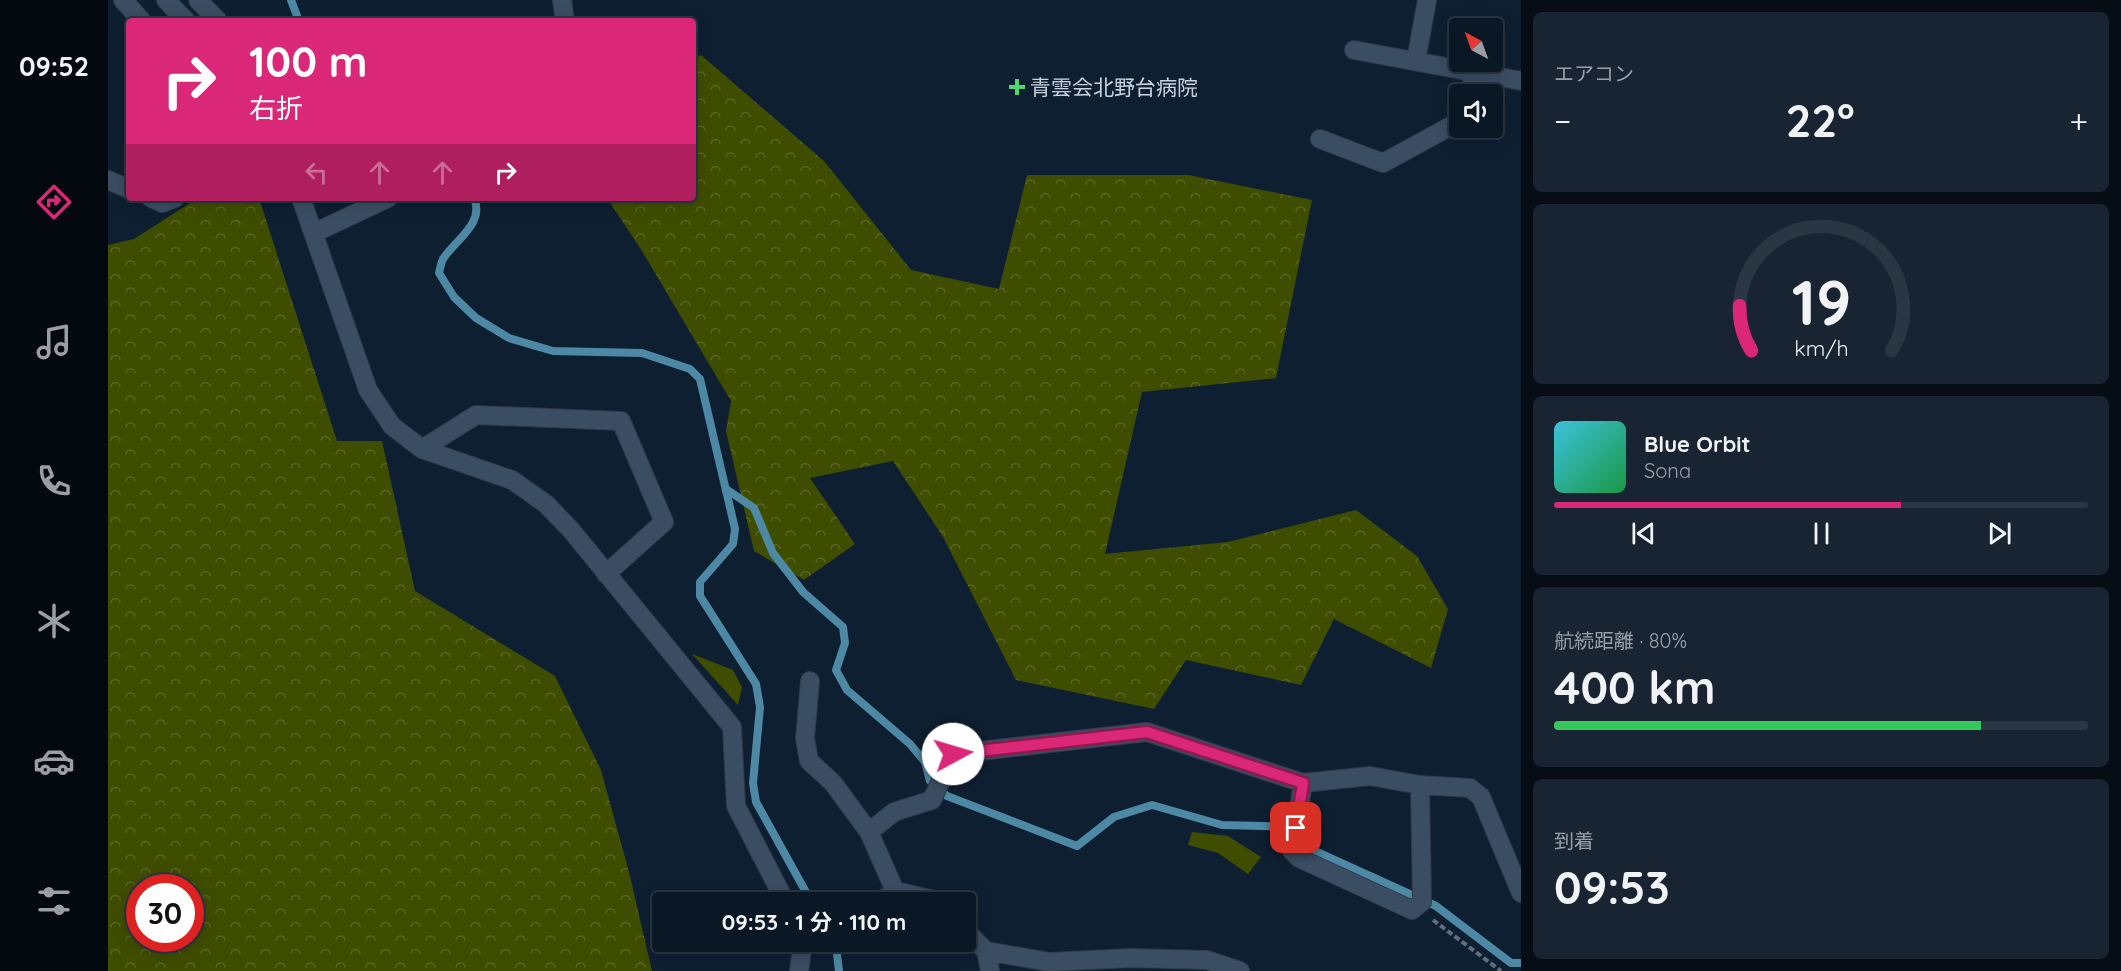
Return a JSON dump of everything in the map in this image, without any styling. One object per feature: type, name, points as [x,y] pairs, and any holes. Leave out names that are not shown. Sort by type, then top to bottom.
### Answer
[{"type":"street","points":[[123,0],[138,18]]},
{"type":"street","points":[[166,0],[183,18]]},
{"type":"street","points":[[198,0],[215,18]]},
{"type":"street","points":[[562,0],[565,18]]},
{"type":"street","points":[[1416,61],[1427,0]]},
{"type":"street","points":[[1354,50],[1449,67]]},
{"type":"street","points":[[1472,84],[1474,72],[1521,81]]},
{"type":"street","points":[[1320,139],[1383,164],[1449,127]]},
{"type":"street","points":[[108,180],[126,188]]},
{"type":"street","points":[[302,201],[368,390],[392,426],[422,449],[512,480],[546,504],[571,530],[732,726],[736,806],[780,892]]},
{"type":"street","points":[[314,233],[382,201]]},
{"type":"street","points":[[422,449],[476,415],[621,421],[664,522],[606,574]]},
{"type":"street","points":[[810,681],[805,738],[809,761],[833,783],[869,832],[895,891],[899,892]]},
{"type":"street","points":[[869,832],[894,812],[932,800],[953,754],[1147,732],[1303,783],[1370,776],[1420,786],[1470,788],[1481,797],[1521,893]]},
{"type":"street","points":[[1303,783],[1292,851],[1299,858],[1412,910],[1422,902],[1420,786]]},
{"type":"street","points":[[976,941],[986,951],[990,971]]},
{"type":"street","points":[[986,951],[1048,962],[1131,958],[1207,960],[1240,971]]},
{"type":"street","points":[[799,971],[802,952]]},
{"type":"path","points":[[1416,907],[1501,971]]},
{"type":"green space","points":[[701,55],[824,161],[911,270],[999,289],[1027,175],[1188,175],[1312,200],[1276,378],[1142,392],[1105,554],[1228,542],[1356,510],[1417,556],[1448,609],[1431,668],[1334,619],[1301,685],[1186,660],[1154,709],[1016,680],[943,537],[893,461],[810,478],[855,544],[804,580],[754,551],[726,431],[731,401],[642,251],[609,201],[696,201],[696,58]]},
{"type":"green space","points":[[193,201],[260,201],[337,441],[382,441],[415,591],[555,676],[601,770],[630,876],[652,971],[108,971],[108,245],[134,239]]},
{"type":"green space","points":[[692,654],[733,670],[742,687],[738,705]]},
{"type":"green space","points":[[1192,832],[1228,836],[1261,857],[1248,874],[1218,853],[1188,845]]},
{"type":"waterway","points":[[291,0],[298,18]]},
{"type":"waterway","points":[[475,201],[475,216],[472,224],[443,259],[439,273],[454,297],[476,318],[509,338],[553,351],[642,353],[690,369],[700,379],[735,529],[733,544],[700,582],[700,596],[756,684],[760,707],[753,783],[756,802],[806,892]]},
{"type":"waterway","points":[[726,489],[754,508],[773,553],[803,592],[843,627],[845,643],[836,670],[847,690],[910,744],[925,762],[930,781],[947,796],[1077,846],[1114,817],[1152,805],[1222,825],[1306,827],[1306,847],[1436,906],[1511,963],[1521,963]]},
{"type":"waterway","points":[[837,952],[839,971]]},
{"type":"place","name":"青雲会北野台病院","points":[[1017,87]]},
{"type":"route","points":[[953,754],[1147,732],[1303,783],[1296,828]]}]
